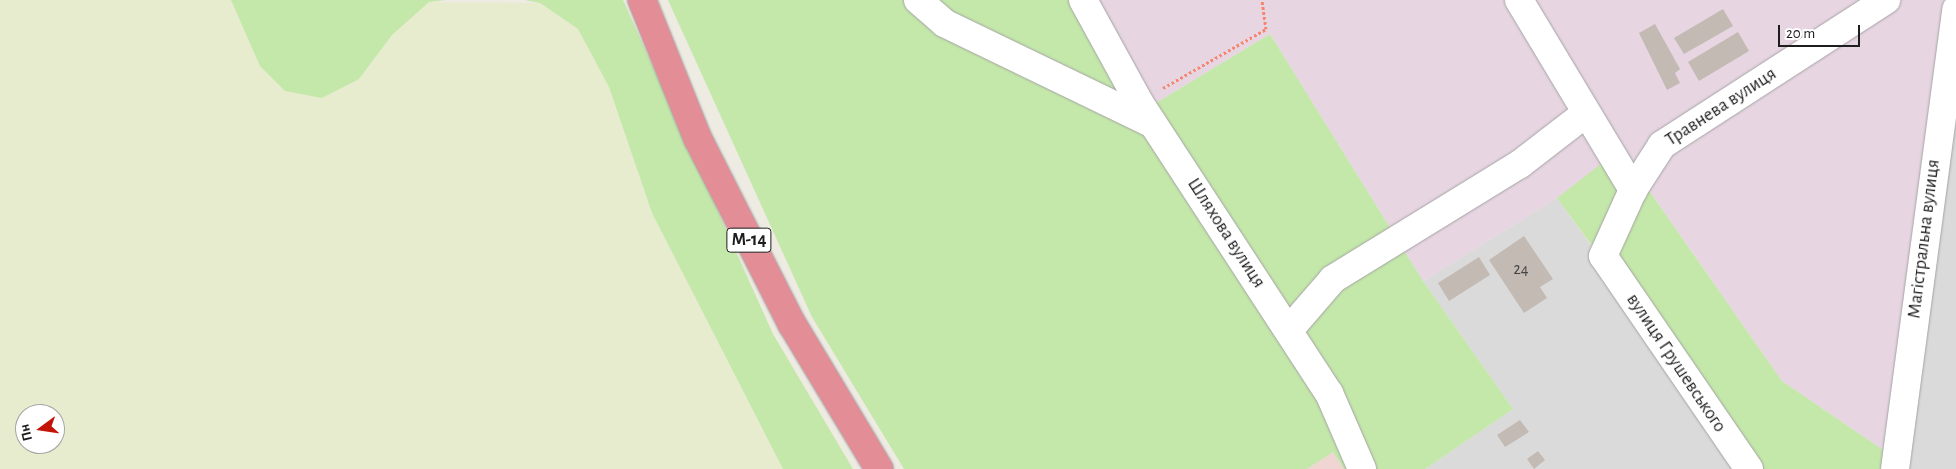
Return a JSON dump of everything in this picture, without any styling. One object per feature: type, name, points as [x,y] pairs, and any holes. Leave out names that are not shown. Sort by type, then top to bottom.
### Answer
[{"type":"highway","name":"М-14","points":[[642,0],[702,148],[792,324],[878,469]]},
{"type":"street","points":[[918,0],[944,22],[1156,125]]},
{"type":"street","name":"Шляхова вулиця","points":[[1083,0],[1139,102],[1156,125],[1329,392],[1362,469]]},
{"type":"street","points":[[1519,0],[1585,114],[1633,190]]},
{"type":"street","name":"Травнева вулиця","points":[[1603,256],[1633,190],[1654,154],[1677,134],[1886,0]]},
{"type":"street","name":"Магістральна вулиця","points":[[1895,469],[1956,9]]},
{"type":"street","points":[[1289,330],[1333,279],[1520,164],[1585,114]]},
{"type":"street","name":"вулиця Грушевського","points":[[1603,256],[1749,469]]},
{"type":"path","points":[[1139,102],[1266,29],[1262,0]]},
{"type":"shaded area","points":[[1087,0],[1950,0],[1889,454],[1782,381],[1621,150],[1557,198],[1423,281],[1270,34],[1151,106]]},
{"type":"shaded area","points":[[1956,66],[1956,469],[1903,469]]},
{"type":"shaded area","points":[[1557,198],[1744,469],[1425,469],[1513,409],[1423,281]]},
{"type":"shaded area","points":[[1333,452],[1344,469],[1307,469]]},
{"type":"green space","points":[[0,0],[231,0],[260,66],[285,91],[359,79],[392,35],[429,2],[540,3],[578,29],[609,87],[652,213],[783,469],[0,469]]},
{"type":"green space","points":[[231,0],[446,0],[429,2],[392,35],[359,79],[322,98],[285,91],[260,66]]},
{"type":"green space","points":[[525,0],[623,0],[773,334],[853,469],[783,469],[652,213],[609,87],[578,29],[540,3]]},
{"type":"green space","points":[[668,0],[1074,0],[1284,333],[1357,469],[1344,469],[1333,452],[1307,469],[904,469],[812,317]]},
{"type":"green space","points":[[1270,34],[1423,281],[1513,409],[1425,469],[1368,469],[1151,106]]},
{"type":"green space","points":[[1620,149],[1782,381],[1889,454],[1887,469],[1756,469],[1557,198]]},
{"type":"building","points":[[1723,9],[1733,26],[1684,54],[1674,38]]},
{"type":"building","points":[[1655,24],[1680,69],[1675,73],[1680,83],[1667,90],[1639,33]]},
{"type":"building","points":[[1738,32],[1749,51],[1699,81],[1688,62]]},
{"type":"building","points":[[1524,236],[1553,279],[1540,287],[1547,298],[1524,313],[1489,260]]},
{"type":"building","points":[[1479,257],[1490,275],[1449,301],[1438,283]]},
{"type":"building","points":[[1520,420],[1529,432],[1505,447],[1497,435]]},
{"type":"building","points":[[1538,451],[1545,460],[1534,469],[1527,459]]}]
